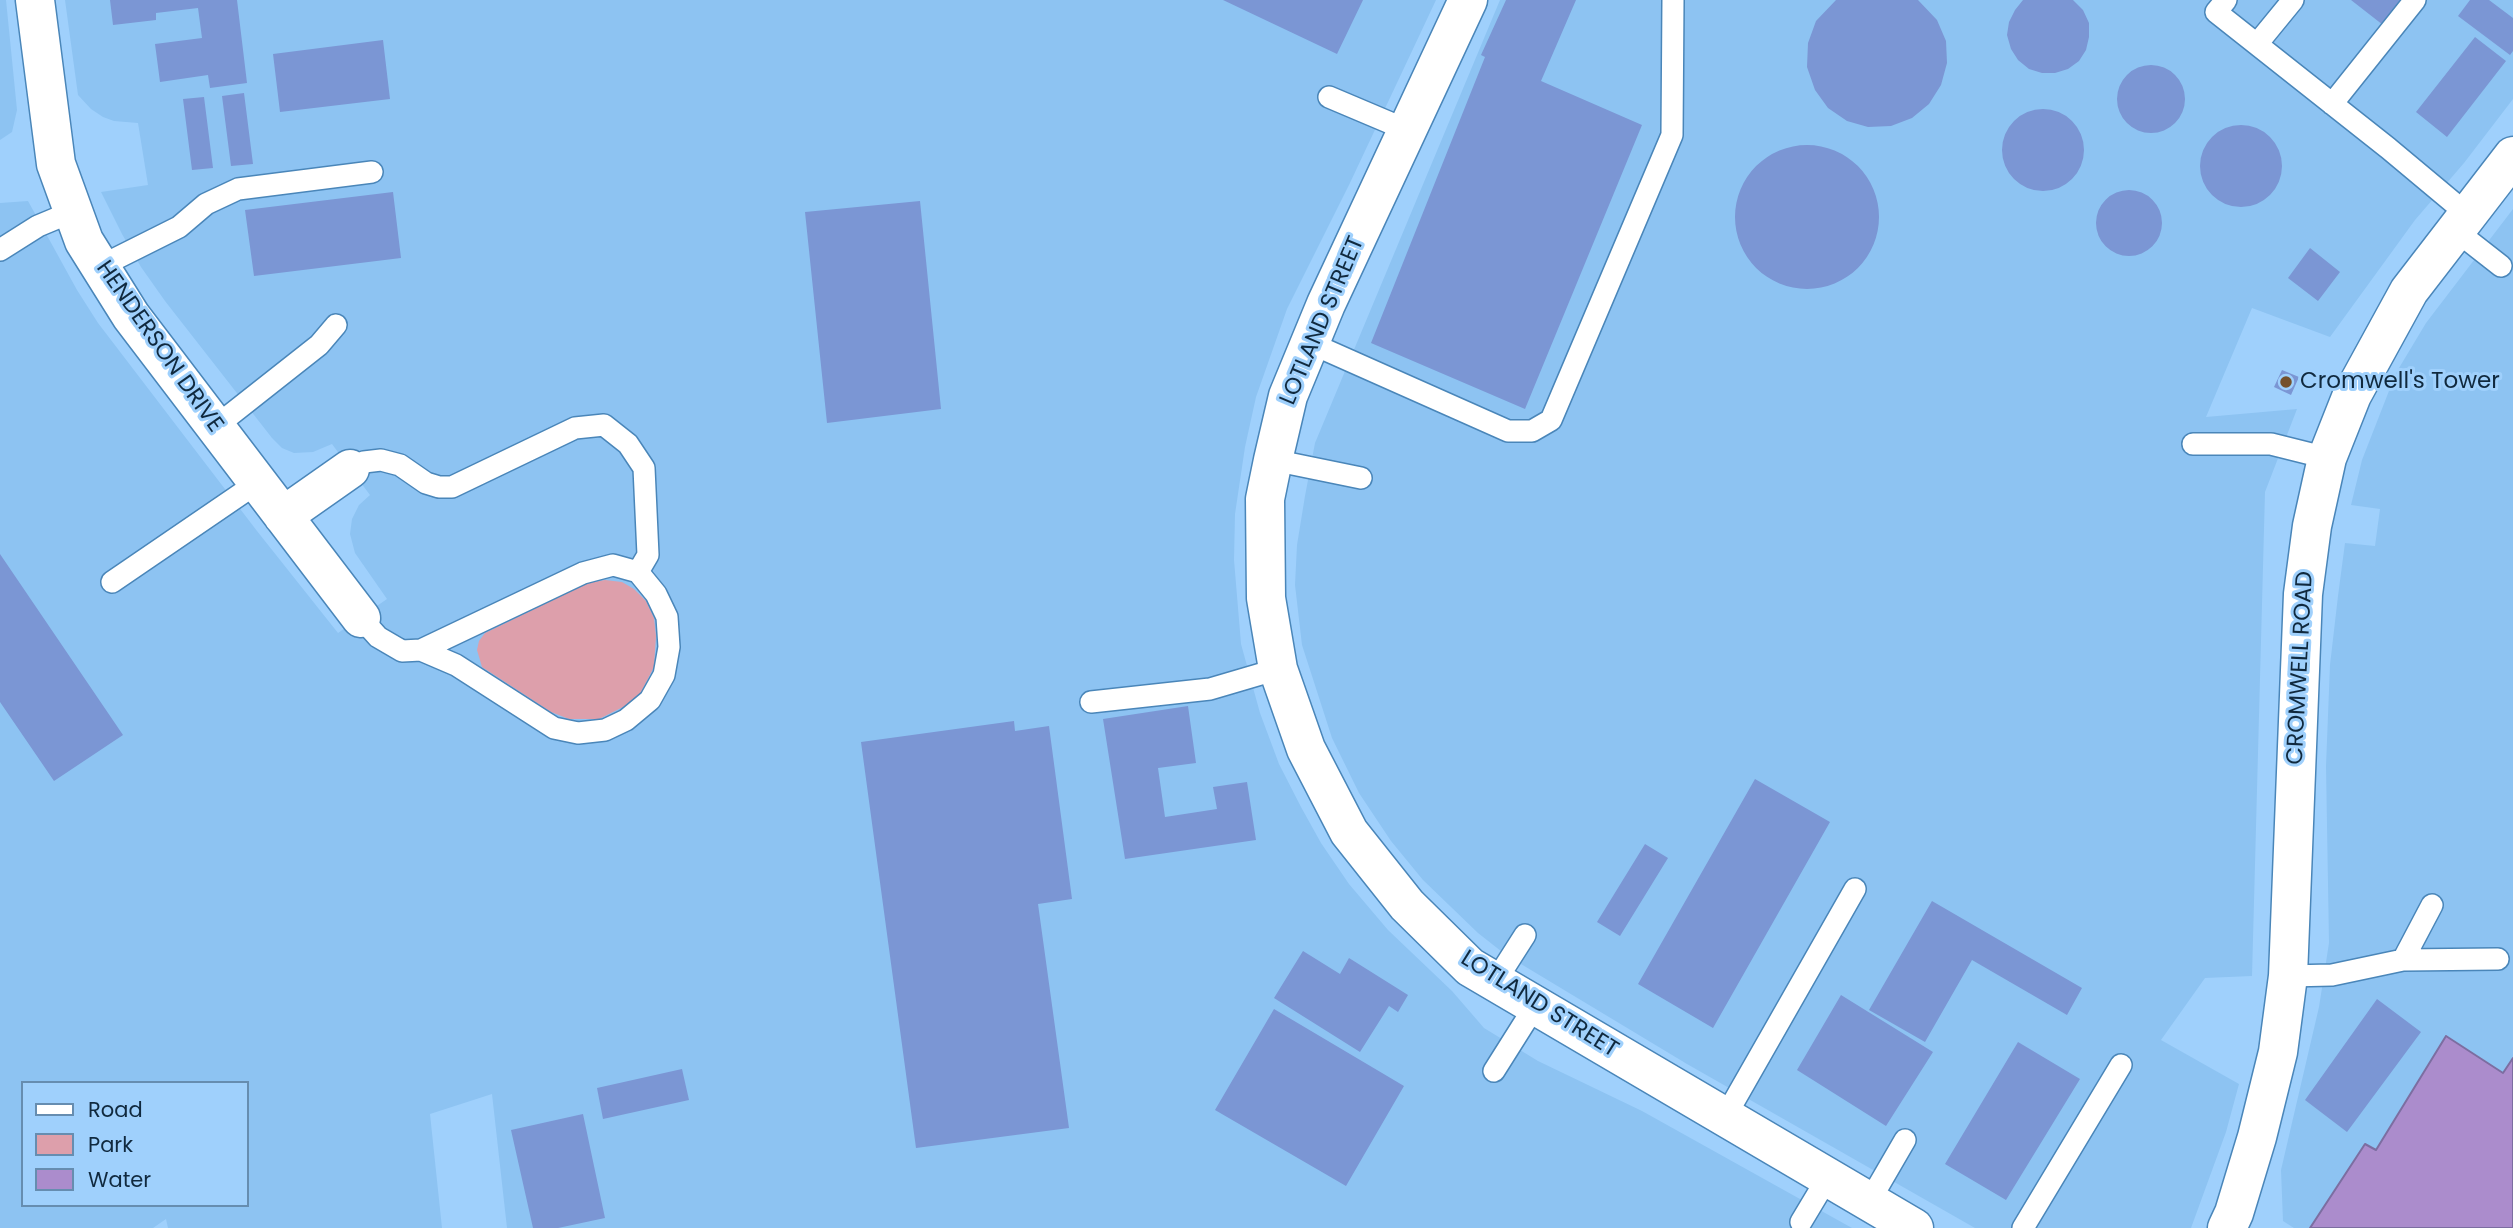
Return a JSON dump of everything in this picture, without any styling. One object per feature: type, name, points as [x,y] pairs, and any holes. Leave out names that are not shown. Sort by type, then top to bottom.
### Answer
[{"type":"street","name":"HENDERSON DRIVE","points":[[35,0],[56,164],[84,241],[131,316],[361,618]]},
{"type":"street","name":"LOTLAND STREET","points":[[1468,0],[1310,343],[1288,396],[1273,460],[1265,499],[1266,598],[1278,669],[1306,749],[1349,832],[1407,905],[1470,967],[1914,1228]]},
{"type":"street","name":"CROMWELL ROAD","points":[[2227,1228],[2257,1137],[2278,1052],[2288,976],[2303,594],[2312,526],[2327,458],[2352,395],[2409,291],[2513,156]]},
{"type":"street","points":[[283,516],[350,469]]},
{"type":"lane","points":[[1310,343],[1508,432],[1532,431],[1551,420],[1672,135],[1674,0]]},
{"type":"lane","points":[[2226,0],[2216,12],[2332,104],[2461,222],[2501,266]]},
{"type":"lane","points":[[2257,44],[2292,0]]},
{"type":"lane","points":[[2332,104],[2415,0]]},
{"type":"lane","points":[[1329,97],[1407,130]]},
{"type":"lane","points":[[100,266],[179,227],[206,204],[238,189],[372,172]]},
{"type":"lane","points":[[0,250],[38,226],[74,211]]},
{"type":"lane","points":[[215,427],[319,345],[336,325]]},
{"type":"lane","points":[[350,469],[364,462],[381,460],[400,465],[426,483],[452,487],[575,428],[604,425],[628,444],[644,468],[648,555],[638,572]]},
{"type":"lane","points":[[2193,444],[2271,444],[2327,458]]},
{"type":"lane","points":[[1273,460],[1361,478]]},
{"type":"lane","points":[[112,582],[257,483]]},
{"type":"lane","points":[[361,618],[378,637],[401,651],[421,650],[583,573],[613,565],[638,572],[656,594],[667,617],[669,647],[664,675],[650,700],[626,720],[605,730],[578,733],[554,728],[456,665],[421,650]]},
{"type":"lane","points":[[1091,702],[1210,689],[1278,669]]},
{"type":"lane","points":[[1725,1117],[1855,889]]},
{"type":"lane","points":[[2403,960],[2432,905]]},
{"type":"lane","points":[[1495,982],[1525,935]]},
{"type":"lane","points":[[2288,976],[2332,975],[2403,960],[2498,959]]},
{"type":"lane","points":[[1494,1071],[1535,1006]]},
{"type":"lane","points":[[2023,1228],[2121,1065]]},
{"type":"lane","points":[[1869,1202],[1905,1140]]},
{"type":"lane","points":[[1801,1222],[1828,1177]]},
{"type":"shaded area","points":[[0,0],[6,0],[17,110],[12,132],[0,140]]},
{"type":"shaded area","points":[[65,0],[1436,0],[1287,309],[1256,397],[1235,514],[1234,560],[1241,644],[1260,713],[1279,764],[1301,807],[1349,884],[1388,930],[1452,991],[1484,1028],[1538,1061],[1642,1111],[1852,1228],[507,1228],[492,1094],[430,1114],[442,1228],[168,1228],[166,1219],[153,1228],[0,1228],[0,203],[28,201],[98,323],[338,633],[387,599],[355,553],[350,534],[352,519],[359,505],[370,495],[332,444],[313,452],[294,453],[282,448],[165,301],[141,267],[101,192],[148,185],[138,123],[114,121],[91,109],[78,95]]},
{"type":"shaded area","points":[[1500,0],[2513,0],[2513,99],[2464,163],[2415,220],[2330,337],[2252,308],[2206,417],[2297,409],[2265,492],[2252,976],[2205,978],[2161,1040],[2239,1084],[2226,1132],[2191,1228],[1975,1228],[1687,1064],[1506,955],[1478,933],[1423,880],[1391,841],[1359,793],[1332,738],[1302,645],[1295,585],[1297,545],[1305,496],[1315,443]]},
{"type":"shaded area","points":[[2513,209],[2513,1058],[2503,1073],[2446,1036],[2375,1151],[2365,1144],[2310,1228],[2294,1228],[2283,1221],[2281,1170],[2319,1007],[2329,943],[2326,766],[2330,665],[2338,596],[2345,543],[2375,546],[2380,509],[2351,505],[2362,460],[2396,373],[2426,323]]},
{"type":"green space","points":[[605,580],[622,582],[634,589],[646,601],[654,618],[654,667],[640,694],[627,705],[599,719],[569,719],[551,712],[482,667],[477,650],[485,633],[588,583]]},
{"type":"water","points":[[2446,1036],[2503,1073],[2513,1058],[2513,1228],[2310,1228],[2365,1144],[2376,1150]]},
{"type":"building","points":[[110,0],[237,0],[247,83],[210,88],[208,75],[160,82],[155,44],[202,38],[198,8],[156,13],[156,20],[113,25]]},
{"type":"building","points":[[1223,0],[1363,0],[1337,54]]},
{"type":"building","points":[[1506,0],[1576,0],[1541,81],[1642,125],[1525,409],[1371,343],[1485,57],[1481,55]]},
{"type":"building","points":[[1836,0],[1918,0],[1937,20],[1946,41],[1947,63],[1941,85],[1929,104],[1912,118],[1891,126],[1868,127],[1847,121],[1828,108],[1815,90],[1807,67],[1808,43],[1816,21]]},
{"type":"building","points":[[2023,0],[2073,0],[2083,10],[2089,23],[2089,37],[2086,50],[2079,61],[2068,69],[2042,73],[2029,69],[2018,60],[2007,35],[2009,22]]},
{"type":"building","points":[[2351,0],[2417,0],[2392,32]]},
{"type":"building","points":[[2470,0],[2489,0],[2513,18],[2513,51],[2510,55],[2458,16]]},
{"type":"building","points":[[2475,37],[2506,61],[2447,137],[2416,112]]},
{"type":"building","points":[[383,40],[390,99],[280,112],[273,54]]},
{"type":"building","points":[[2151,65],[2164,68],[2175,75],[2182,86],[2185,99],[2182,112],[2175,123],[2164,130],[2151,133],[2138,130],[2127,123],[2120,112],[2117,99],[2120,86],[2127,75],[2138,68]]},
{"type":"building","points":[[244,93],[253,164],[231,166],[222,96]]},
{"type":"building","points":[[204,97],[213,168],[192,170],[183,99]]},
{"type":"building","points":[[2043,109],[2059,112],[2072,121],[2081,134],[2084,150],[2081,166],[2072,179],[2059,188],[2043,191],[2027,188],[2014,179],[2005,166],[2002,150],[2005,134],[2014,121],[2027,112]]},
{"type":"building","points":[[2233,125],[2249,125],[2264,131],[2276,143],[2282,166],[2276,189],[2264,201],[2249,207],[2233,207],[2218,201],[2206,189],[2200,174],[2200,158],[2206,143],[2218,131]]},
{"type":"building","points":[[1807,145],[1835,150],[1858,166],[1874,189],[1879,217],[1874,245],[1858,268],[1835,284],[1807,289],[1779,284],[1756,268],[1740,245],[1735,217],[1740,189],[1756,166],[1779,150]]},
{"type":"building","points":[[2123,190],[2135,190],[2147,195],[2157,205],[2162,223],[2160,236],[2147,251],[2135,256],[2123,256],[2111,251],[2101,241],[2096,229],[2096,217],[2101,205],[2111,195]]},
{"type":"building","points":[[393,192],[401,258],[254,276],[245,210]]},
{"type":"building","points":[[920,201],[941,409],[827,423],[805,212]]},
{"type":"building","points":[[2310,248],[2340,272],[2318,301],[2288,278]]},
{"type":"building","name":"Cromwell's Tower","points":[[2282,370],[2299,377],[2291,395],[2274,387]]},
{"type":"building","points":[[0,554],[123,735],[54,781],[0,702]]},
{"type":"building","points":[[1188,706],[1196,763],[1158,768],[1165,817],[1217,809],[1213,787],[1247,782],[1256,840],[1125,859],[1103,719]]},
{"type":"building","points":[[1014,721],[1015,731],[1049,726],[1072,899],[1038,904],[1069,1128],[916,1148],[861,742]]},
{"type":"building","points":[[1755,779],[1830,822],[1713,1028],[1638,984]]},
{"type":"building","points":[[1645,844],[1668,858],[1620,936],[1597,922]]},
{"type":"building","points":[[1932,901],[2082,988],[2067,1015],[1972,960],[1925,1042],[1869,1010]]},
{"type":"building","points":[[1303,951],[1340,974],[1349,958],[1408,995],[1398,1012],[1389,1006],[1360,1052],[1274,998]]},
{"type":"building","points":[[1841,995],[1933,1052],[1886,1126],[1797,1070]]},
{"type":"building","points":[[2377,999],[2421,1032],[2347,1132],[2305,1100]]},
{"type":"building","points":[[1274,1009],[1404,1086],[1346,1186],[1215,1110]]},
{"type":"building","points":[[2018,1042],[2080,1079],[2006,1200],[1945,1164]]},
{"type":"building","points":[[682,1069],[689,1100],[603,1119],[597,1088]]},
{"type":"building","points":[[583,1114],[605,1218],[558,1228],[533,1228],[511,1130]]},
{"type":"place","name":"Cromwell's Tower","points":[[2286,382]]}]
